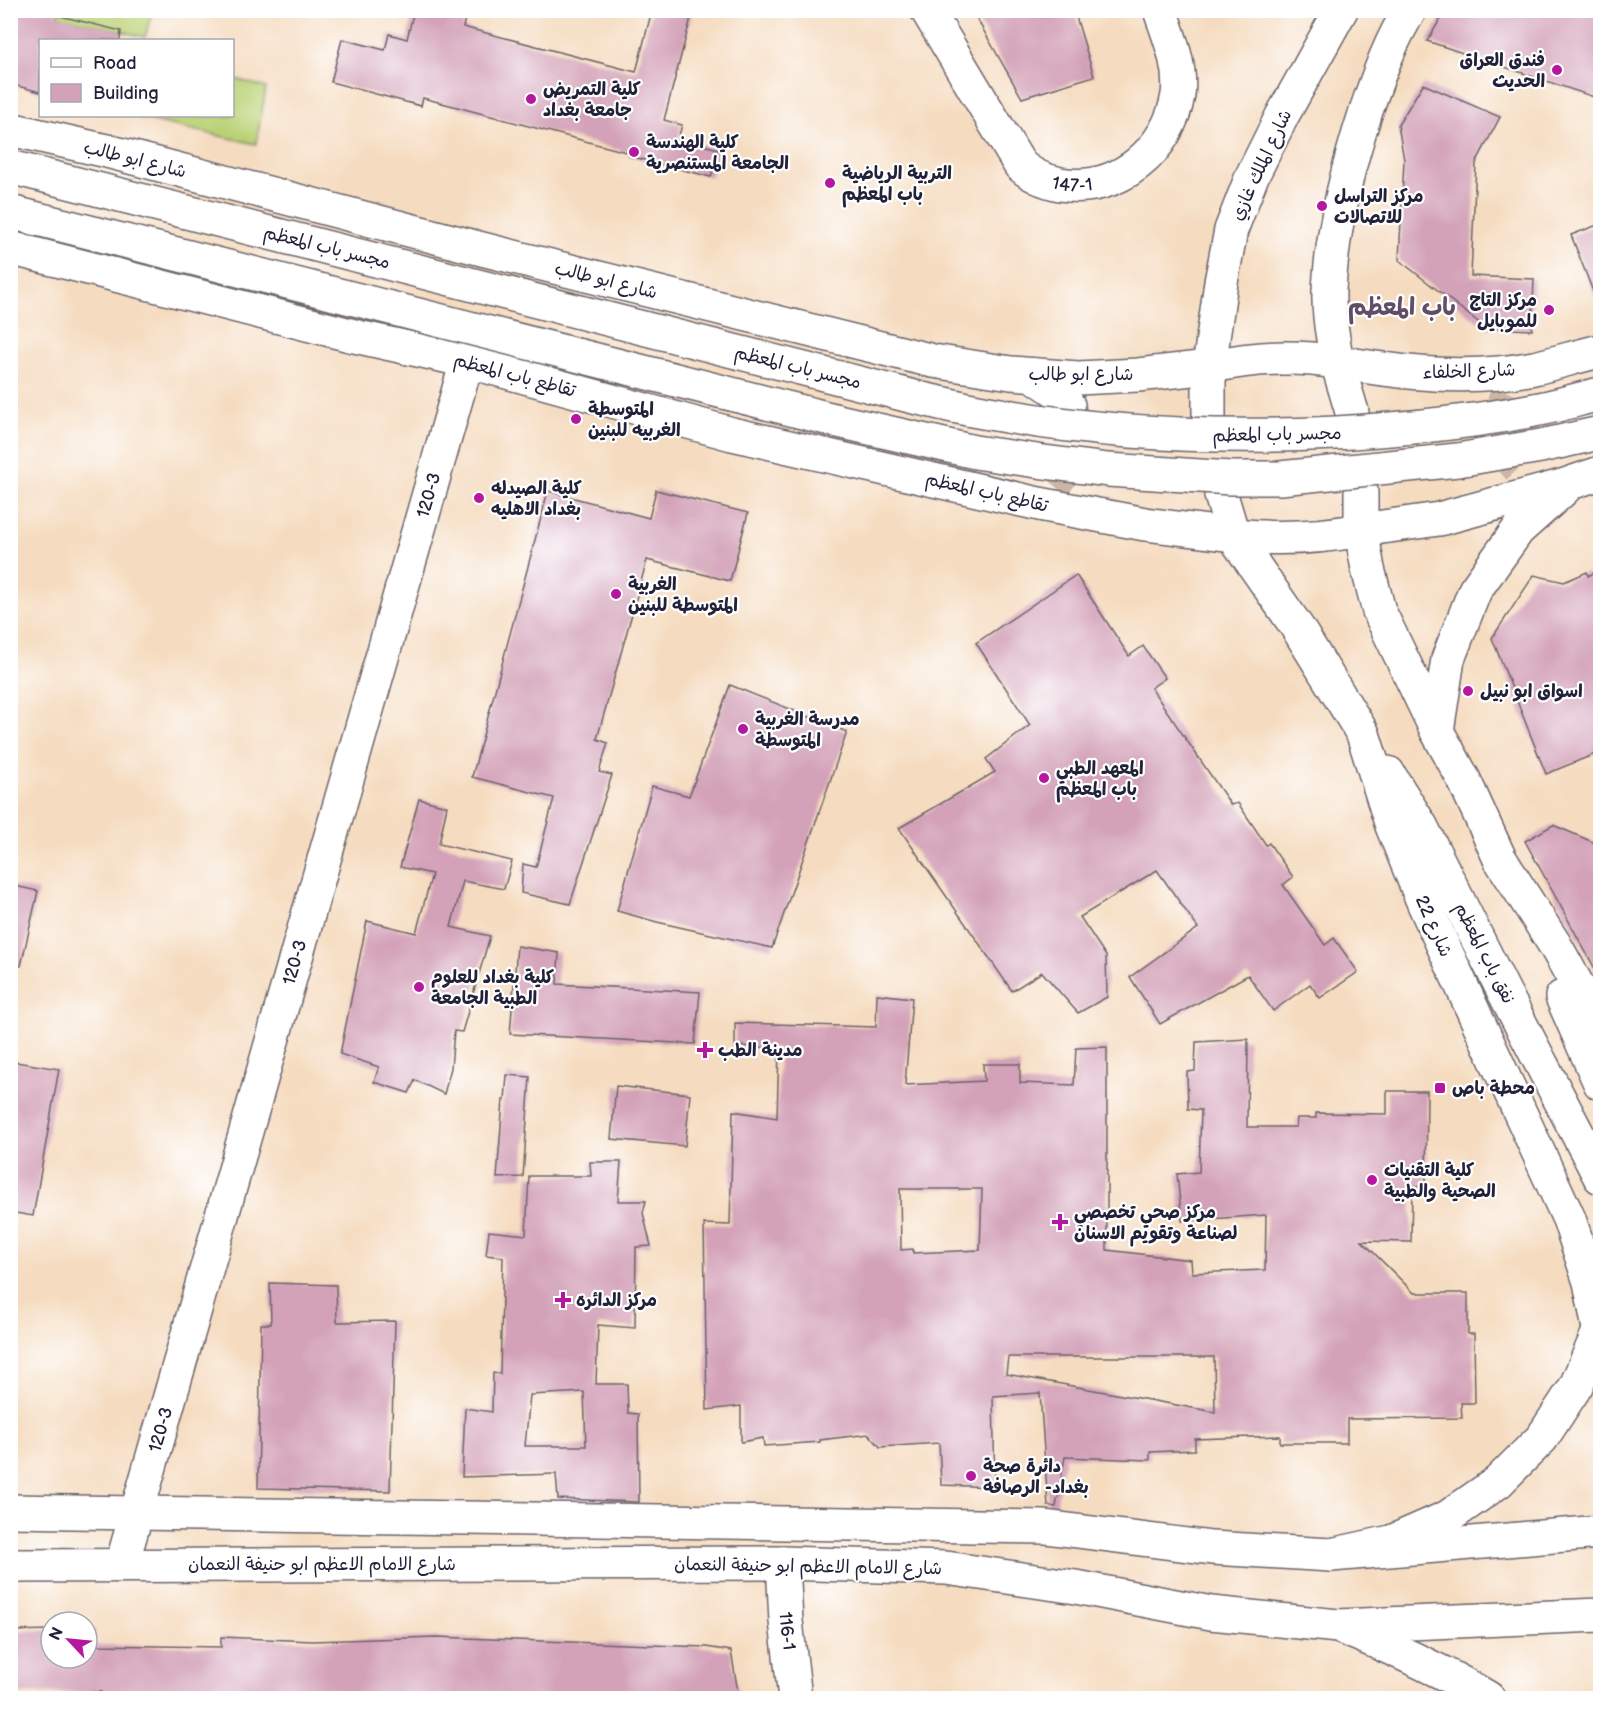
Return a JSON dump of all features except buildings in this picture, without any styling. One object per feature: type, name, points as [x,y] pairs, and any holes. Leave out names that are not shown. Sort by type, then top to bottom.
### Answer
[{"type":"main road","name":"147-1","points":[[927,10],[1020,165],[1029,174],[1042,179],[1054,183],[1080,185],[1110,179],[1127,172],[1152,152],[1168,128],[1174,111],[1179,80],[1173,51],[1160,10]]},
{"type":"main road","name":"شارع الملك غازي","points":[[1209,416],[1209,367],[1231,230],[1252,176],[1277,126],[1341,10]]},
{"type":"main road","points":[[1352,412],[1337,362],[1331,328],[1329,291],[1333,242],[1352,154],[1386,53],[1410,10]]},
{"type":"main road","name":"شارع ابو طالب","points":[[10,129],[107,151],[483,249],[933,361],[1033,375],[1088,378],[1209,367]]},
{"type":"main road","name":"مجسر باب المعظم","points":[[10,166],[918,398],[988,413],[1047,422],[1124,431],[1187,435],[1249,436],[1361,432],[1451,424],[1534,410],[1600,394]]},
{"type":"main road","points":[[10,212],[838,421],[975,452],[1044,462],[1119,471],[1230,478],[1280,478],[1458,460],[1541,446],[1600,432]]},
{"type":"main road","name":"تقاطع باب المعظم","points":[[10,248],[354,336],[467,361],[732,434],[1018,499],[1095,515],[1269,539],[1306,539],[1361,530]]},
{"type":"main road","name":"شارع الخلفاء","points":[[1209,367],[1264,358],[1301,358],[1397,372],[1458,375],[1532,368],[1600,351]]},
{"type":"main road","name":"120-3","points":[[122,1564],[467,361]]},
{"type":"main road","points":[[1507,392],[1519,377],[1532,368]]},
{"type":"main road","points":[[1033,375],[1055,390],[1068,405]]},
{"type":"main road","points":[[1522,472],[1546,484],[1578,480]]},
{"type":"main road","points":[[1361,530],[1439,519],[1578,480]]},
{"type":"main road","points":[[1437,732],[1448,658],[1475,590],[1518,530],[1578,480]]},
{"type":"main road","points":[[1018,499],[1035,496],[1054,485]]},
{"type":"main road","points":[[1361,491],[1361,530],[1379,611],[1437,732],[1464,780],[1600,1083]]},
{"type":"main road","name":"شارع 22","points":[[1221,495],[1233,535],[1297,627],[1363,734],[1392,826],[1424,904],[1569,1219],[1590,1282],[1600,1334]]},
{"type":"main road","name":"نفق باب المعظم","points":[[1363,734],[1421,826],[1600,1177]]},
{"type":"main road","points":[[1500,859],[1555,945],[1600,1026]]},
{"type":"main road","points":[[1331,1555],[1391,1542],[1448,1517],[1498,1482],[1542,1438],[1576,1386],[1600,1329]]},
{"type":"main road","points":[[10,1511],[1045,1527],[1212,1548],[1331,1555],[1600,1532]]},
{"type":"main road","name":"شارع الامام الاعظم ابو حنيفة النعمان","points":[[10,1566],[783,1563],[946,1568],[1076,1587],[1211,1613],[1338,1626],[1600,1615]]},
{"type":"main road","name":"116-1","points":[[783,1563],[786,1621],[795,1698]]},
{"type":"main road","points":[[1338,1626],[1402,1652],[1488,1698]]},
{"type":"green space","points":[[59,11],[152,11],[145,37],[58,16]]},
{"type":"green space","points":[[234,78],[266,88],[256,144],[135,117],[234,117]]},
{"type":"tunnel","points":[[1507,392],[1501,414],[1501,435],[1508,454],[1522,472]]},
{"type":"tunnel","points":[[1054,485],[1068,466],[1075,447],[1076,427],[1068,405]]},
{"type":"tunnel","points":[[1209,416],[1213,456],[1221,495]]},
{"type":"place","name":"فندق العراق الحديث","points":[[1557,70]]},
{"type":"place","name":"كلية التمريض جامعة بغداد","points":[[531,99]]},
{"type":"place","name":"كلية الهندسة الجامعة المستنصرية","points":[[634,152]]},
{"type":"place","name":"التربية الرياضية باب المعظم","points":[[830,183]]},
{"type":"place","name":"مركز التراسل للاتصالات","points":[[1322,206]]},
{"type":"place","name":"مركز التاج للموبايل","points":[[1549,310]]},
{"type":"place","name":"المتوسطة الغربيه للبنين","points":[[576,419]]},
{"type":"place","name":"كلية الصيدله بغداد الاهليه","points":[[479,498]]},
{"type":"place","name":"الغربية المتوسطة للبنين","points":[[616,594]]},
{"type":"place","name":"اسواق ابو نبيل","points":[[1468,691]]},
{"type":"place","name":"مدرسة الغربية المتوسطة","points":[[743,729]]},
{"type":"place","name":"المعهد الطبي باب المعظم","points":[[1044,778]]},
{"type":"place","name":"كلية بغداد للعلوم الطبية الجامعة","points":[[419,987]]},
{"type":"place","name":"مدينة الطب","points":[[705,1050]]},
{"type":"place","name":"محطة باص","points":[[1440,1088]]},
{"type":"place","name":"كلية التقنيات الصحية والطبية","points":[[1372,1180]]},
{"type":"place","name":"مركز صحي تخصصي لصناعة وتقويم الاسنان","points":[[1060,1222]]},
{"type":"place","name":"مركز الدائره","points":[[563,1300]]},
{"type":"place","name":"دائرة صحة بغداد- الرصافة","points":[[971,1476]]},
{"type":"district","name":"باب المعظم","points":[[1402,307]]}]
